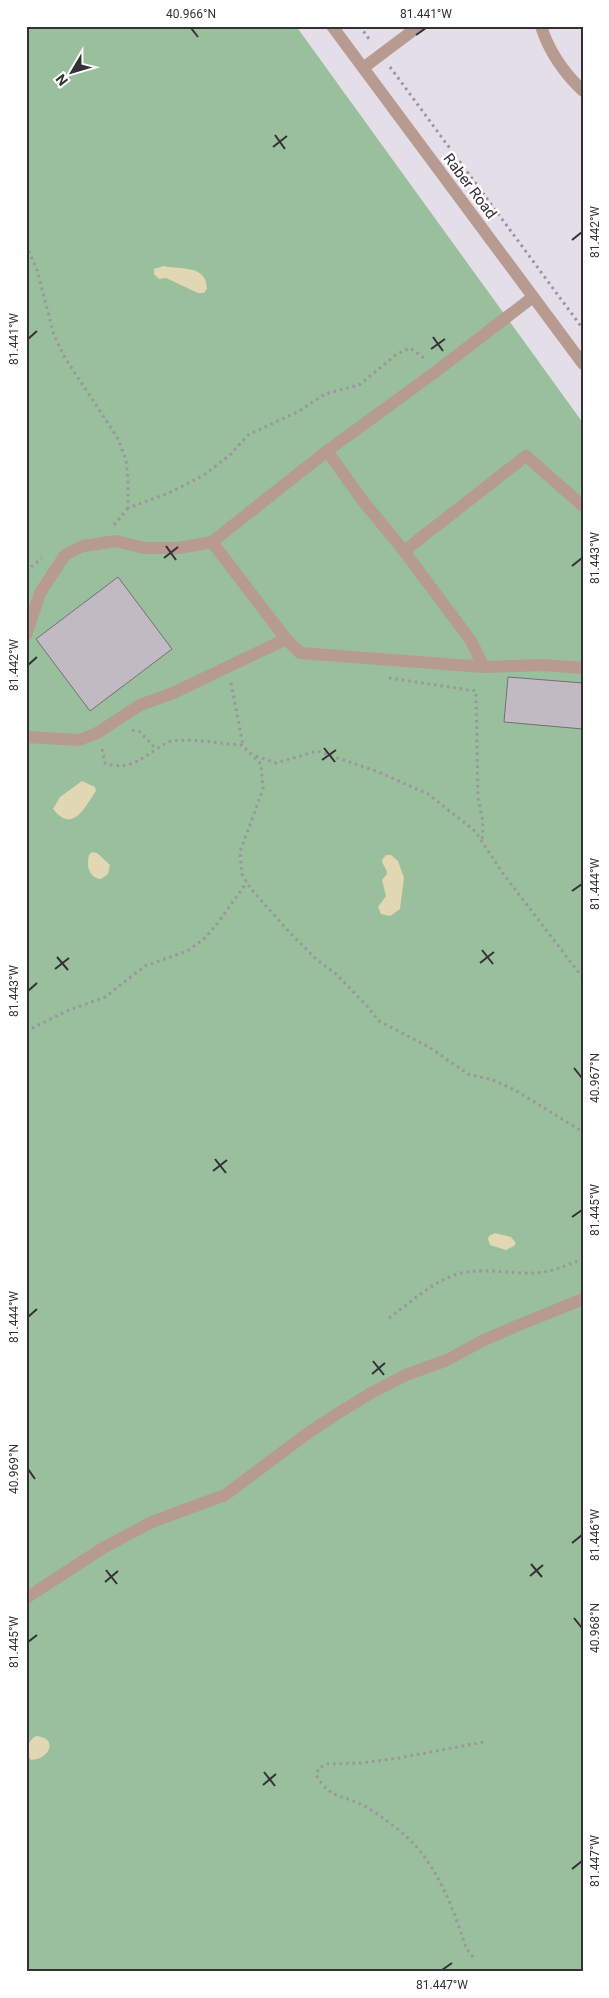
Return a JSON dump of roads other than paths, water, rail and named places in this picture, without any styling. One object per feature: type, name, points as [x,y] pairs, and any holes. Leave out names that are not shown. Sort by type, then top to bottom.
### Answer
[{"type":"street","name":"Raber Road","points":[[332,26],[583,364]]},
{"type":"street","points":[[362,68],[419,26]]},
{"type":"street","points":[[541,26],[554,57],[567,76],[583,91]]},
{"type":"street","points":[[26,635],[40,593],[65,555],[83,546],[116,541],[144,548],[179,548],[212,542],[327,451],[434,373],[533,297]]},
{"type":"street","points":[[327,451],[363,501],[404,551],[471,641],[484,667]]},
{"type":"street","points":[[404,551],[526,456],[583,506]]},
{"type":"street","points":[[212,542],[286,638],[300,653],[484,667],[544,666],[583,668]]},
{"type":"street","points":[[26,737],[79,740],[97,733],[140,705],[173,693],[286,638]]},
{"type":"street","points":[[26,1598],[103,1548],[152,1522],[225,1495],[308,1433],[340,1412],[406,1375],[447,1360],[490,1338],[583,1299]]}]
